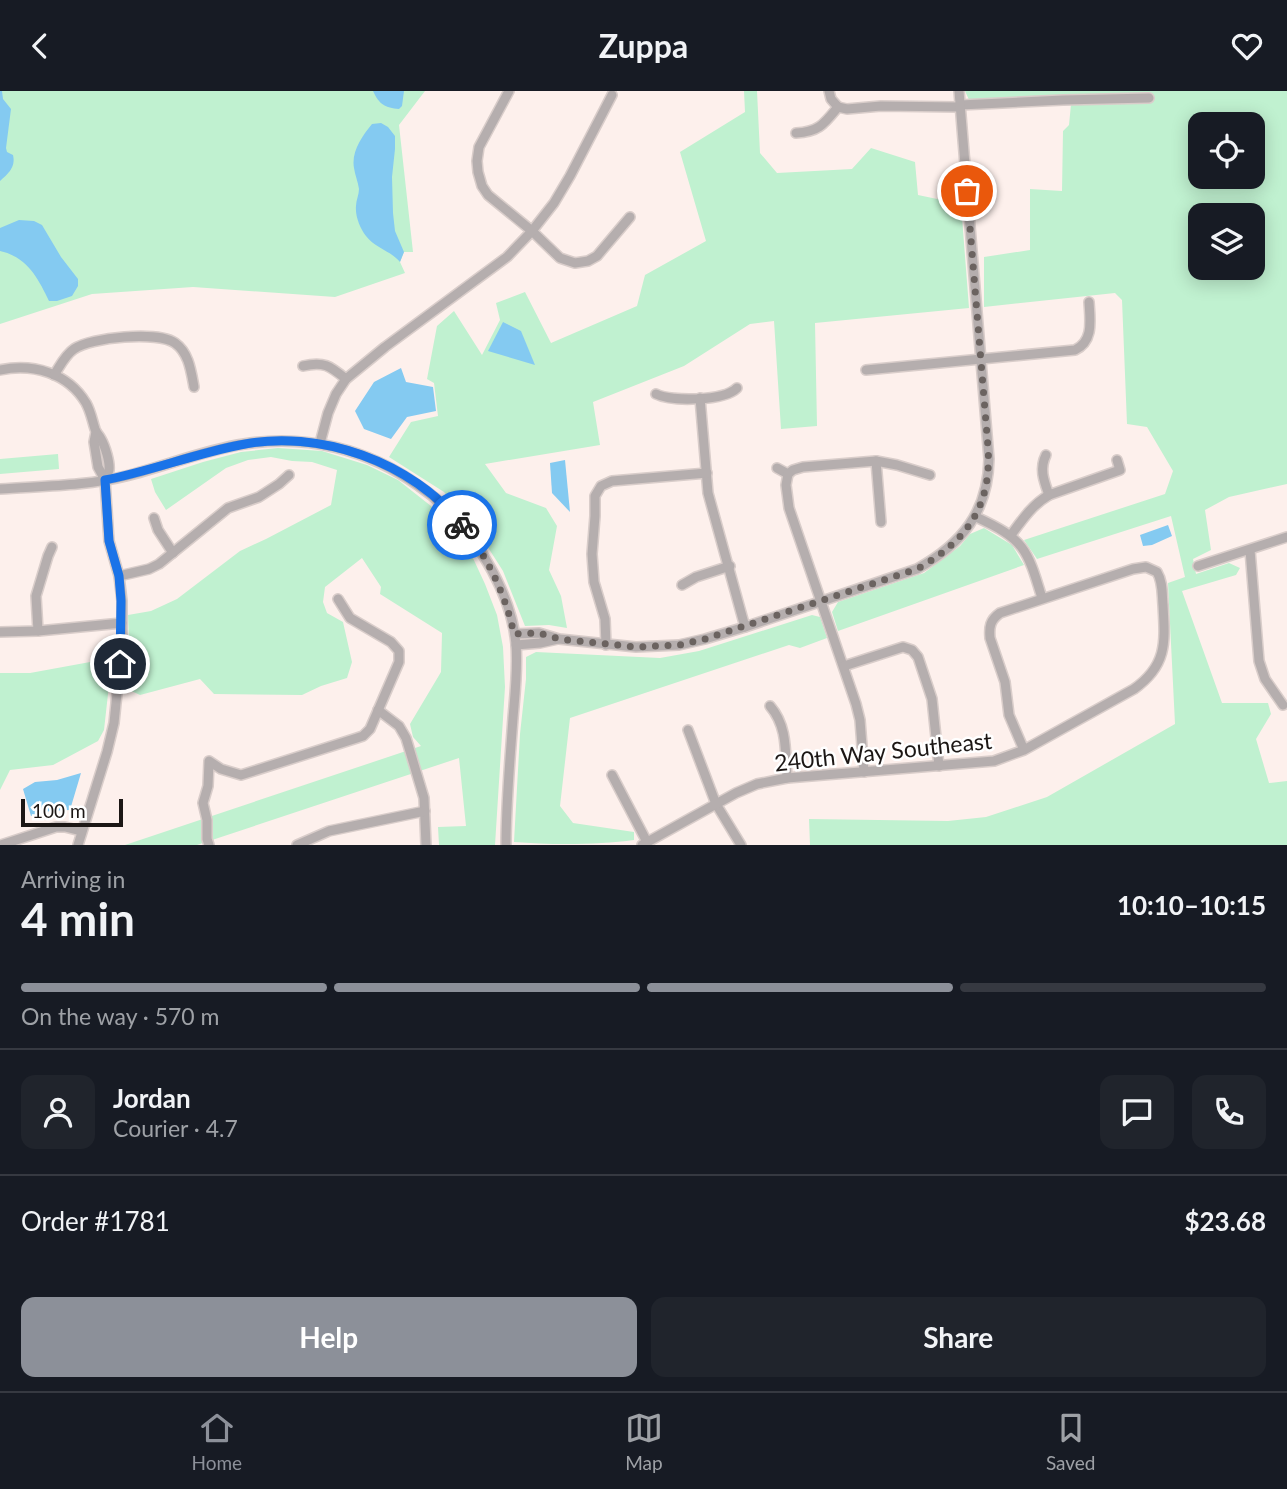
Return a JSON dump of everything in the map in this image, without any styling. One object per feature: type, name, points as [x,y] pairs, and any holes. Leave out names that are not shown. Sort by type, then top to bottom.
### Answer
[{"type":"street","points":[[509,91],[479,147],[478,172],[488,195],[560,258],[569,262],[580,263],[597,255],[630,217]]},
{"type":"street","points":[[829,91],[831,99],[838,107],[846,109],[1149,98]]},
{"type":"street","points":[[514,634],[539,633],[559,639],[636,647],[679,645],[745,627],[917,569],[951,547],[975,517],[989,472],[959,91]]},
{"type":"street","points":[[320,443],[328,412],[346,379],[384,347],[507,257],[532,231],[554,203],[570,176],[614,92]]},
{"type":"street","points":[[796,133],[816,130],[838,107]]},
{"type":"street","points":[[866,370],[1067,351],[1082,347],[1086,343],[1091,325],[1088,302]]},
{"type":"street","points":[[54,375],[72,350],[81,345],[100,340],[153,336],[166,338],[181,349],[189,364],[194,387]]},
{"type":"street","points":[[303,366],[324,365],[346,379]]},
{"type":"street","points":[[0,370],[35,368],[67,382],[83,399],[92,417],[96,432],[94,442],[98,467],[105,480],[109,541],[119,576],[122,623],[119,683],[107,752],[78,845]]},
{"type":"street","points":[[656,394],[669,399],[700,398],[728,394],[737,388]]},
{"type":"street","points":[[700,398],[708,493],[745,627]]},
{"type":"street","points":[[0,489],[105,480],[242,444],[265,441],[320,443],[351,451],[384,464],[407,478],[456,517],[476,543],[499,583],[509,609],[516,645],[517,672],[506,845]]},
{"type":"street","points":[[1046,456],[1042,463],[1042,473],[1049,495]]},
{"type":"street","points":[[1011,535],[1034,506],[1049,495],[1120,470],[1117,460]]},
{"type":"street","points":[[876,461],[881,522]]},
{"type":"street","points":[[864,772],[860,720],[856,704],[789,508],[786,485],[788,474],[803,467],[876,461],[930,475]]},
{"type":"street","points":[[777,468],[788,474]]},
{"type":"street","points":[[606,645],[605,619],[594,582],[592,554],[595,496],[601,486],[612,481],[707,473]]},
{"type":"street","points":[[119,576],[159,565],[228,508],[259,497],[289,475]]},
{"type":"street","points":[[975,517],[1011,535],[1021,545],[1042,598],[1000,613],[995,616],[990,626],[990,638],[1007,692],[1009,715],[1024,750]]},
{"type":"street","points":[[154,518],[158,530],[173,553]]},
{"type":"street","points":[[1198,566],[1287,537]]},
{"type":"street","points":[[38,631],[36,596],[52,547]]},
{"type":"street","points":[[1250,550],[1259,661],[1265,679],[1283,705]]},
{"type":"street","points":[[682,585],[696,577],[730,566]]},
{"type":"street","name":"240th Way Southeast","points":[[644,844],[748,787],[787,778],[994,761],[1024,750],[1134,689],[1147,678],[1157,664],[1165,639],[1161,577],[1153,569],[1140,567],[1042,598]]},
{"type":"street","points":[[209,845],[203,803],[208,786],[209,761],[221,769],[241,775],[358,739],[370,729],[398,662],[399,651],[391,642],[350,618],[338,599]]},
{"type":"street","points":[[0,632],[122,623]]},
{"type":"street","points":[[516,645],[559,639]]},
{"type":"street","points":[[844,666],[897,648],[908,648],[916,654],[932,699],[939,766]]},
{"type":"street","points":[[770,706],[782,725],[787,778]]},
{"type":"street","points":[[378,710],[399,726],[406,738],[422,785],[426,845]]},
{"type":"street","points":[[688,730],[716,804],[741,845]]},
{"type":"street","points":[[612,775],[644,844]]},
{"type":"street","points":[[297,845],[329,831],[425,811]]},
{"type":"street","points":[[1,845],[56,827],[82,831]]},
{"type":"green space","points":[[0,91],[425,91],[399,125],[413,252],[404,252],[400,262],[405,273],[335,297],[193,287],[92,294],[0,324]]},
{"type":"green space","points":[[744,91],[757,91],[760,153],[777,173],[852,169],[871,148],[915,162],[918,195],[961,204],[969,308],[815,323],[817,426],[781,429],[774,321],[750,324],[684,366],[593,402],[600,445],[485,464],[506,493],[546,508],[557,526],[549,570],[561,596],[567,628],[549,625],[525,626],[503,571],[475,527],[444,492],[389,457],[411,422],[438,416],[434,383],[427,379],[437,326],[454,311],[482,355],[500,320],[496,303],[525,292],[551,343],[637,306],[645,275],[706,241],[680,152],[745,112]]},
{"type":"green space","points":[[965,91],[1287,91],[1287,484],[1229,497],[1205,510],[1211,550],[1193,559],[1196,574],[1229,563],[1240,568],[1236,575],[1182,591],[1222,703],[1268,703],[1271,714],[1256,739],[1269,783],[1287,781],[1287,845],[810,845],[809,819],[948,821],[986,817],[1047,797],[1175,724],[1168,583],[1185,577],[1171,516],[1037,559],[1024,540],[1165,494],[1173,471],[1147,427],[1127,424],[1122,300],[1115,293],[984,307],[984,257],[1030,250],[1030,189],[1062,191],[1063,131],[1069,125],[1072,94],[970,102]]},
{"type":"green space","points":[[278,448],[322,451],[367,465],[398,480],[431,506],[472,556],[497,615],[503,647],[505,687],[495,845],[439,845],[438,827],[466,826],[459,758],[197,845],[125,845],[421,746],[413,737],[410,724],[441,672],[442,633],[380,594],[381,587],[362,558],[325,587],[323,602],[327,613],[343,622],[352,662],[347,678],[302,695],[214,694],[200,679],[140,695],[125,688],[129,642],[128,615],[151,611],[177,599],[240,551],[331,505],[337,470],[312,462],[271,457],[248,460],[226,468],[166,510],[151,479],[241,452]]},
{"type":"green space","points":[[58,454],[59,469],[0,474],[0,459]]},
{"type":"green space","points":[[984,528],[1012,545],[1024,565],[838,631],[832,612],[838,602],[924,573],[960,546],[970,534]]},
{"type":"green space","points":[[812,615],[820,617],[827,638],[800,648],[789,645],[570,718],[560,806],[573,823],[634,832],[634,840],[574,844],[514,842],[526,657],[536,652],[660,658],[699,651]]},
{"type":"green space","points":[[112,658],[104,730],[98,741],[53,765],[10,770],[0,790],[0,673],[30,673]]},
{"type":"water","points":[[0,91],[11,109],[6,148],[14,159],[11,170],[0,181]]},
{"type":"water","points":[[373,91],[404,91],[402,106],[399,109],[386,106]]},
{"type":"water","points":[[381,123],[395,136],[393,213],[395,231],[404,252],[400,262],[366,236],[356,214],[359,189],[354,156],[361,139],[372,124]]},
{"type":"water","points":[[19,220],[34,221],[42,225],[78,279],[78,286],[72,296],[49,301],[36,277],[24,263],[0,251],[0,228]]},
{"type":"water","points":[[503,322],[521,331],[535,365],[488,351]]},
{"type":"water","points":[[401,368],[406,382],[433,387],[436,411],[407,417],[391,439],[364,429],[355,411],[374,382]]},
{"type":"water","points":[[565,460],[570,512],[552,493],[550,463]]},
{"type":"water","points":[[1168,525],[1172,536],[1143,546],[1140,535]]},
{"type":"water","points":[[81,773],[70,810],[31,816],[23,789],[35,782],[57,780]]},
{"type":"way so far","points":[[462,525],[487,560],[499,583],[509,609],[514,634],[539,633],[559,639],[606,645],[659,647],[693,643],[917,569],[938,557],[951,547],[975,517],[989,472],[967,191]]},
{"type":"route","points":[[120,664],[122,644],[119,576],[109,541],[105,480],[242,444],[265,441],[320,443],[384,464],[434,497],[462,525]]}]
